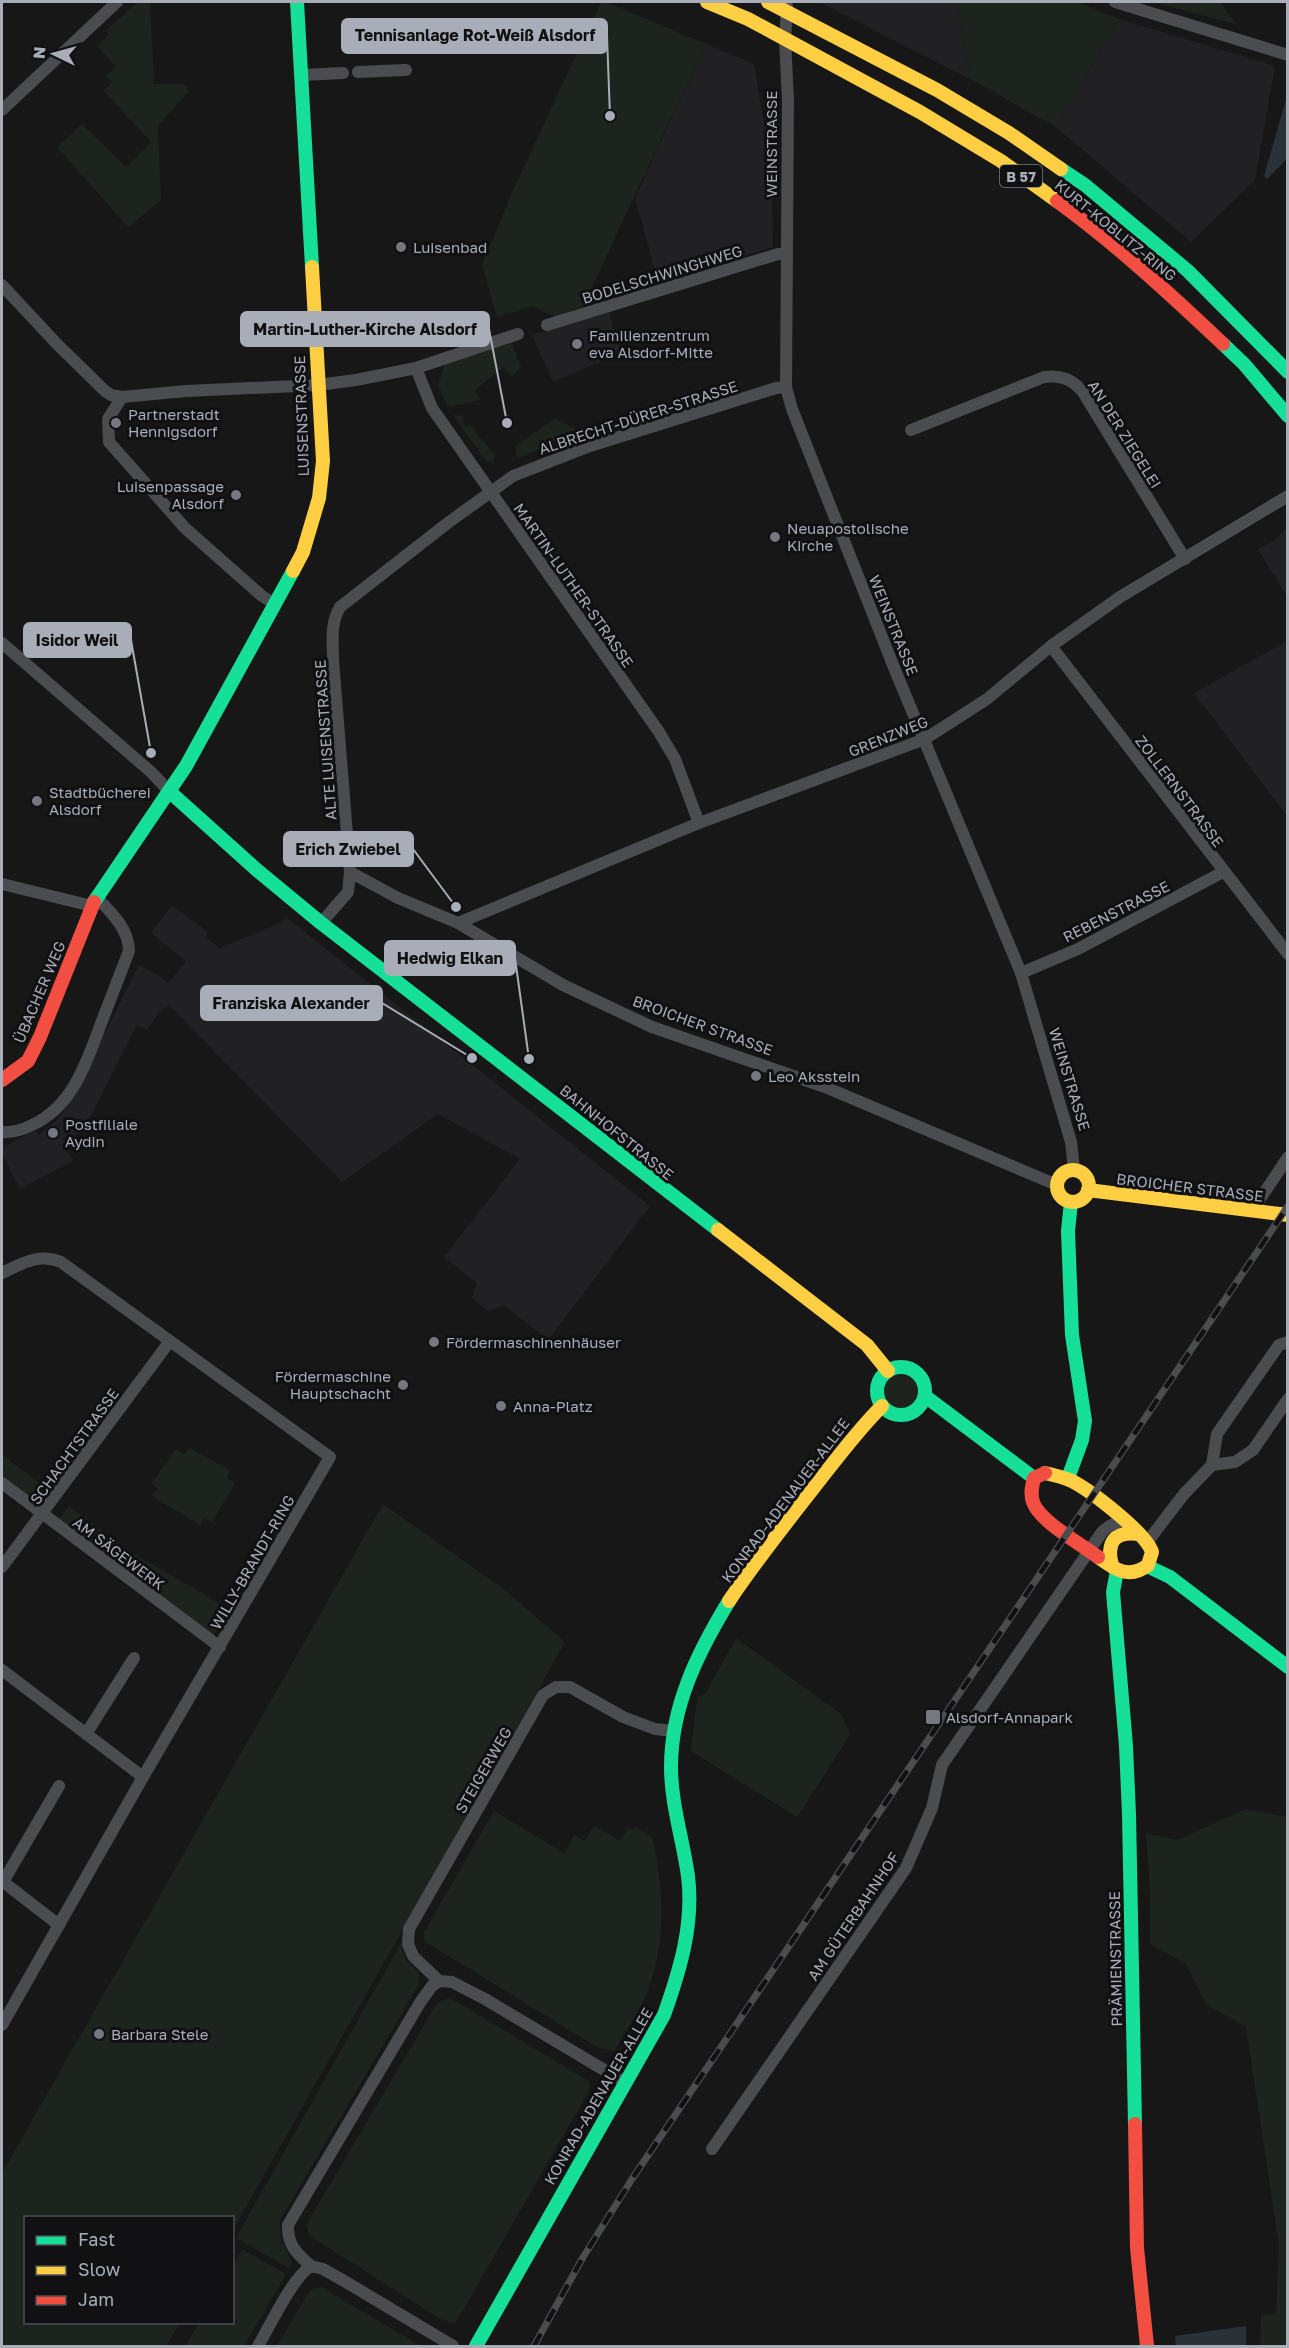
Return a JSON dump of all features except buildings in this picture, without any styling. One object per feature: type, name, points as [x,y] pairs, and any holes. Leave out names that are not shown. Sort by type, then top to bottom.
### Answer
[{"type":"main road","name":"LUISENSTRASSE","points":[[170,792],[210,725],[303,552],[319,498],[323,461],[297,2]]},
{"type":"main road","name":"KURT-KOBLITZ-RING","points":[[707,2],[748,19],[920,112],[1001,161],[1084,221],[1164,289],[1244,364],[1287,416]]},
{"type":"main road","name":"KURT-KOBLITZ-RING","points":[[768,2],[787,7],[937,90],[1009,134],[1085,185],[1188,271],[1275,357],[1287,372]]},
{"type":"main road","name":"ÜBACHER WEG","points":[[2,1080],[28,1061],[94,901],[170,792]]},
{"type":"main road","name":"BAHNHOFSTRASSE","points":[[170,792],[321,923],[867,1345],[888,1371]]},
{"type":"main road","points":[[1074,1169],[1086,1176],[1088,1190],[1080,1200],[1071,1202],[1062,1198],[1057,1185],[1064,1172],[1074,1169]]},
{"type":"main road","name":"BROICHER STRASSE","points":[[1088,1190],[1287,1215]]},
{"type":"main road","points":[[1068,1478],[1082,1440],[1085,1421],[1072,1335],[1068,1232],[1071,1202]]},
{"type":"main road","points":[[902,1367],[915,1371],[923,1382],[924,1396],[915,1411],[898,1415],[882,1406],[877,1391],[882,1376],[888,1371],[902,1367]]},
{"type":"main road","points":[[924,1396],[1034,1478]]},
{"type":"main road","name":"KONRAD-ADENAUER-ALLEE","points":[[476,2346],[664,2015],[681,1967],[689,1920],[689,1881],[674,1806],[671,1766],[674,1731],[690,1675],[702,1645],[763,1551],[864,1424],[882,1406]]},
{"type":"main road","points":[[1045,1473],[1059,1474],[1068,1478],[1143,1537],[1151,1553],[1147,1566],[1135,1574],[1127,1575],[1053,1526],[1033,1505],[1031,1487],[1034,1478],[1045,1473]]},
{"type":"main road","points":[[1114,1568],[1108,1555],[1110,1544],[1117,1535],[1128,1532],[1143,1537]]},
{"type":"main road","points":[[1147,1566],[1170,1577],[1287,1667]]},
{"type":"main road","name":"PRÄMIENSTRASSE","points":[[1114,1568],[1113,1592],[1126,1746],[1129,1814],[1137,2248],[1147,2346]]},
{"type":"street","points":[[2,110],[117,2]]},
{"type":"street","points":[[1115,2],[1287,55]]},
{"type":"street","name":"WEINSTRASSE","points":[[787,7],[785,40],[788,100],[786,387],[792,409],[895,670],[1021,973],[1071,1142],[1074,1169]]},
{"type":"street","points":[[358,72],[406,70]]},
{"type":"street","points":[[302,75],[343,73]]},
{"type":"street","name":"BODELSCHWINGHWEG","points":[[547,325],[778,254],[787,254]]},
{"type":"street","points":[[2,285],[105,391],[122,397],[186,391],[318,385],[416,368],[518,334]]},
{"type":"street","name":"MARTIN-LUTHER-STRASSE","points":[[416,368],[432,408],[659,732],[675,759],[699,823]]},
{"type":"street","name":"AN DER ZIEGELEI","points":[[911,430],[1044,377],[1064,377],[1074,382],[1083,392],[1185,559]]},
{"type":"street","name":"ALBRECHT-DÜRER-STRASSE","points":[[334,617],[340,607],[513,476],[590,446],[776,388],[786,387]]},
{"type":"street","points":[[122,397],[108,419],[109,442],[185,528],[262,596],[275,604]]},
{"type":"street","name":"GRENZWEG","points":[[458,923],[699,823],[925,739],[987,699],[1051,646],[1120,597],[1287,496]]},
{"type":"street","name":"ALTE LUISENSTRASSE","points":[[321,923],[348,892],[350,872],[334,676],[332,629],[334,617]]},
{"type":"street","points":[[2,643],[151,772],[170,792]]},
{"type":"street","name":"ZOLLERNSTRASSE","points":[[1051,646],[1287,954]]},
{"type":"street","name":"BROICHER STRASSE","points":[[350,872],[398,898],[458,923],[563,985],[652,1027],[825,1087],[1057,1185]]},
{"type":"street","name":"REBENSTRASSE","points":[[1021,973],[1078,949],[1223,872]]},
{"type":"street","points":[[2,884],[94,901],[115,916],[129,943],[129,951],[84,1068],[69,1095],[40,1122],[11,1133],[2,1132]]},
{"type":"street","points":[[1252,1212],[1287,1157]]},
{"type":"street","name":"WILLY-BRANDT-RING","points":[[2,1273],[41,1257],[61,1262],[330,1457],[143,1777],[2,2025]]},
{"type":"street","name":"SCHACHTSTRASSE","points":[[2,1567],[170,1341]]},
{"type":"street","points":[[1143,1537],[1174,1508],[1212,1465],[1217,1434],[1279,1345],[1287,1342]]},
{"type":"street","points":[[1212,1465],[1235,1462],[1253,1450],[1285,1408]]},
{"type":"street","name":"AM SÄGEWERK","points":[[2,1483],[220,1647]]},
{"type":"street","name":"AM GÜTERBAHNHOF","points":[[712,2149],[906,1868],[932,1808],[942,1765],[1088,1550],[1108,1526],[1118,1522],[1126,1523]]},
{"type":"street","points":[[86,1734],[134,1658]]},
{"type":"street","points":[[2,1670],[143,1777]]},
{"type":"street","name":"STEIGERWEG","points":[[626,2084],[484,1999],[452,1982],[439,1981],[412,1956],[408,1944],[409,1929],[543,1695],[556,1687],[570,1688],[623,1717],[655,1729],[674,1731]]},
{"type":"street","points":[[58,1786],[2,1882],[59,1924]]},
{"type":"street","points":[[439,1981],[432,1986],[421,2001],[288,2225],[288,2236],[291,2247],[312,2266],[323,2269],[346,2282],[453,2346]]},
{"type":"street","points":[[258,2346],[299,2277],[312,2266]]},
{"type":"shaded area","points":[[138,2],[150,2],[154,84],[184,84],[189,91],[158,126],[161,200],[128,227],[57,147],[82,124],[126,167],[151,142],[103,90],[112,83],[106,76],[116,67],[97,46],[109,35],[106,30]]},
{"type":"shaded area","points":[[601,2],[606,2],[706,44],[583,306],[555,317],[533,306],[497,317],[482,265],[514,188]]},
{"type":"shaded area","points":[[957,2],[970,79],[821,3]]},
{"type":"shaded area","points":[[957,2],[1078,2],[1119,19],[1056,127],[970,79]]},
{"type":"shaded area","points":[[1151,2],[1220,2],[1236,24]]},
{"type":"shaded area","points":[[1119,19],[1275,66],[1255,180],[1191,242],[1056,127]]},
{"type":"shaded area","points":[[706,44],[754,64],[771,166],[773,247],[658,281],[635,198]]},
{"type":"shaded area","points":[[1287,96],[1287,159],[1267,179],[1264,176]]},
{"type":"shaded area","name":"Familienzentrum eva Alsdorf-Mitte","points":[[609,312],[621,353],[553,382],[532,335]]},
{"type":"shaded area","points":[[511,341],[521,367],[512,377],[504,367],[475,390],[480,400],[451,407],[447,405],[438,385],[446,361]]},
{"type":"shaded area","points":[[453,415],[464,416],[463,422],[466,426],[471,426],[495,456],[493,463],[486,461]]},
{"type":"shaded area","points":[[555,418],[579,431],[577,436],[518,458],[515,447]]},
{"type":"shaded area","points":[[1288,529],[1287,597],[1258,549],[1274,541]]},
{"type":"shaded area","points":[[1287,641],[1287,816],[1194,693]]},
{"type":"shaded area","points":[[172,905],[208,932],[205,937],[220,948],[281,923],[286,917],[650,1206],[548,1340],[504,1305],[488,1311],[472,1298],[477,1283],[444,1257],[520,1159],[438,1114],[342,1182],[169,1005],[160,1011],[147,1030],[137,1025],[88,1122],[64,1148],[74,1160],[20,1189],[2,1154],[2,1148],[35,1130],[39,1135],[59,1118],[73,1096],[139,965],[160,976],[168,984],[186,961],[151,933]]},
{"type":"shaded area","points":[[901,1374],[913,1379],[918,1391],[913,1403],[901,1408],[889,1403],[884,1391],[889,1379]]},
{"type":"shaded area","points":[[190,1448],[231,1471],[227,1478],[235,1483],[212,1522],[204,1518],[200,1525],[152,1496],[158,1489],[152,1483],[176,1449],[184,1454]]},
{"type":"shaded area","points":[[2,1455],[43,1486],[33,1500],[2,1476]]},
{"type":"shaded area","points":[[383,1504],[505,1590],[565,1642],[234,2228],[234,2216],[24,2216],[24,2324],[179,2324],[166,2346],[2,2346],[2,2173]]},
{"type":"shaded area","points":[[69,1506],[129,1551],[229,1609],[213,1636],[59,1519]]},
{"type":"shaded area","points":[[736,1638],[841,1714],[850,1735],[797,1817],[691,1751],[697,1698],[706,1693]]},
{"type":"shaded area","points":[[1246,1809],[1287,1817],[1287,2346],[1260,2346],[1261,2315],[1276,2314],[1279,2245],[1246,2027],[1207,2005],[1186,1964],[1150,1944],[1150,1891],[1146,1833],[1177,1840]]},
{"type":"shaded area","points":[[494,1811],[564,1853],[574,1835],[585,1841],[594,1825],[620,1841],[628,1828],[632,1830],[635,1827],[652,1837],[661,1900],[660,1942],[650,1984],[642,2004],[614,2051],[597,2047],[424,1941],[424,1932]]},
{"type":"shaded area","points":[[401,1943],[406,1960],[419,1973],[418,1986],[280,2220],[281,2240],[292,2262],[289,2268],[236,2238]]},
{"type":"shaded area","points":[[450,1998],[589,2081],[590,2089],[455,2324],[439,2318],[310,2236],[306,2225],[437,2003]]},
{"type":"shaded area","points":[[242,2249],[286,2274],[244,2346],[190,2346],[186,2344],[198,2324],[234,2324],[234,2263]]},
{"type":"shaded area","points":[[321,2287],[421,2346],[277,2346],[310,2290]]},
{"type":"shaded area","points":[[1246,2326],[1246,2346],[1176,2346],[1175,2336]]},
{"type":"railway","points":[[534,2346],[582,2259],[632,2179],[1288,1206]]},
{"type":"traffic: fast","points":[[297,2],[312,267]]},
{"type":"traffic: fast","points":[[1061,169],[1085,185],[1188,271],[1288,372]]},
{"type":"traffic: fast","points":[[1223,344],[1244,364],[1288,416]]},
{"type":"traffic: fast","points":[[94,902],[186,766],[293,571]]},
{"type":"traffic: fast","points":[[170,792],[258,871],[321,923],[718,1230]]},
{"type":"traffic: fast","points":[[1068,1478],[1082,1440],[1085,1421],[1072,1335],[1068,1231],[1071,1202]]},
{"type":"traffic: fast","points":[[901,1367],[918,1374],[925,1391],[918,1408],[901,1415],[884,1408],[877,1391],[884,1374],[901,1367]]},
{"type":"traffic: fast","points":[[925,1396],[1034,1478]]},
{"type":"traffic: fast","points":[[1147,1566],[1170,1577],[1288,1667]]},
{"type":"traffic: fast","points":[[1117,1571],[1113,1592],[1126,1746],[1129,1814],[1135,2124]]},
{"type":"traffic: fast","points":[[476,2346],[664,2015],[670,1998],[684,1947],[689,1912],[688,1876],[673,1795],[672,1744],[688,1680],[729,1601]]},
{"type":"traffic: slow","points":[[707,2],[748,19],[920,112],[1001,161],[1057,201]]},
{"type":"traffic: slow","points":[[768,2],[937,90],[1009,133],[1061,169]]},
{"type":"traffic: slow","points":[[293,571],[303,552],[319,498],[323,461],[312,267]]},
{"type":"traffic: slow","points":[[1073,1170],[1084,1175],[1089,1186],[1084,1197],[1073,1202],[1062,1197],[1057,1186],[1062,1175],[1073,1170]]},
{"type":"traffic: slow","points":[[1088,1190],[1288,1215]]},
{"type":"traffic: slow","points":[[718,1230],[867,1345],[888,1371]]},
{"type":"traffic: slow","points":[[729,1601],[769,1545],[837,1458],[882,1406]]},
{"type":"traffic: slow","points":[[1045,1473],[1072,1481],[1092,1494],[1140,1534],[1152,1552],[1148,1565],[1134,1572],[1116,1569],[1098,1557]]},
{"type":"traffic: slow","points":[[1112,1566],[1110,1550],[1114,1540],[1123,1534],[1139,1534]]},
{"type":"traffic: jam","points":[[1057,201],[1163,288],[1223,344]]},
{"type":"traffic: jam","points":[[2,1080],[28,1061],[40,1037],[94,902]]},
{"type":"traffic: jam","points":[[1045,1473],[1034,1478],[1031,1493],[1037,1509],[1061,1532],[1098,1557]]},
{"type":"traffic: jam","points":[[1135,2124],[1137,2248],[1147,2346]]},
{"type":"place","name":"Tennisanlage Rot-Weiß Alsdorf","points":[[610,116]]},
{"type":"place","name":"Luisenbad","points":[[401,247]]},
{"type":"place","name":"Familienzentrum eva Alsdorf-Mitte","points":[[577,344]]},
{"type":"place","name":"Partnerstadt Hennigsdorf","points":[[116,423]]},
{"type":"place","name":"Martin-Luther-Kirche Alsdorf","points":[[507,423]]},
{"type":"place","name":"Luisenpassage Alsdorf","points":[[236,495]]},
{"type":"place","name":"Neuapostolische Kirche","points":[[775,537]]},
{"type":"place","name":"Isidor Weil","points":[[151,753]]},
{"type":"place","name":"Stadtbücherei Alsdorf","points":[[37,801]]},
{"type":"place","name":"Erich Zwiebel","points":[[456,907]]},
{"type":"place","name":"Franziska Alexander","points":[[472,1058]]},
{"type":"place","name":"Hedwig Elkan","points":[[529,1059]]},
{"type":"place","name":"Leo Aksstein","points":[[756,1076]]},
{"type":"place","name":"Postfiliale Aydin","points":[[53,1133]]},
{"type":"place","name":"Fördermaschinenhäuser","points":[[434,1342]]},
{"type":"place","name":"Fördermaschine Hauptschacht","points":[[403,1385]]},
{"type":"place","name":"Anna-Platz","points":[[501,1406]]},
{"type":"place","name":"Alsdorf-Annapark","points":[[933,1717]]},
{"type":"place","name":"Barbara Stele","points":[[99,2034]]}]
